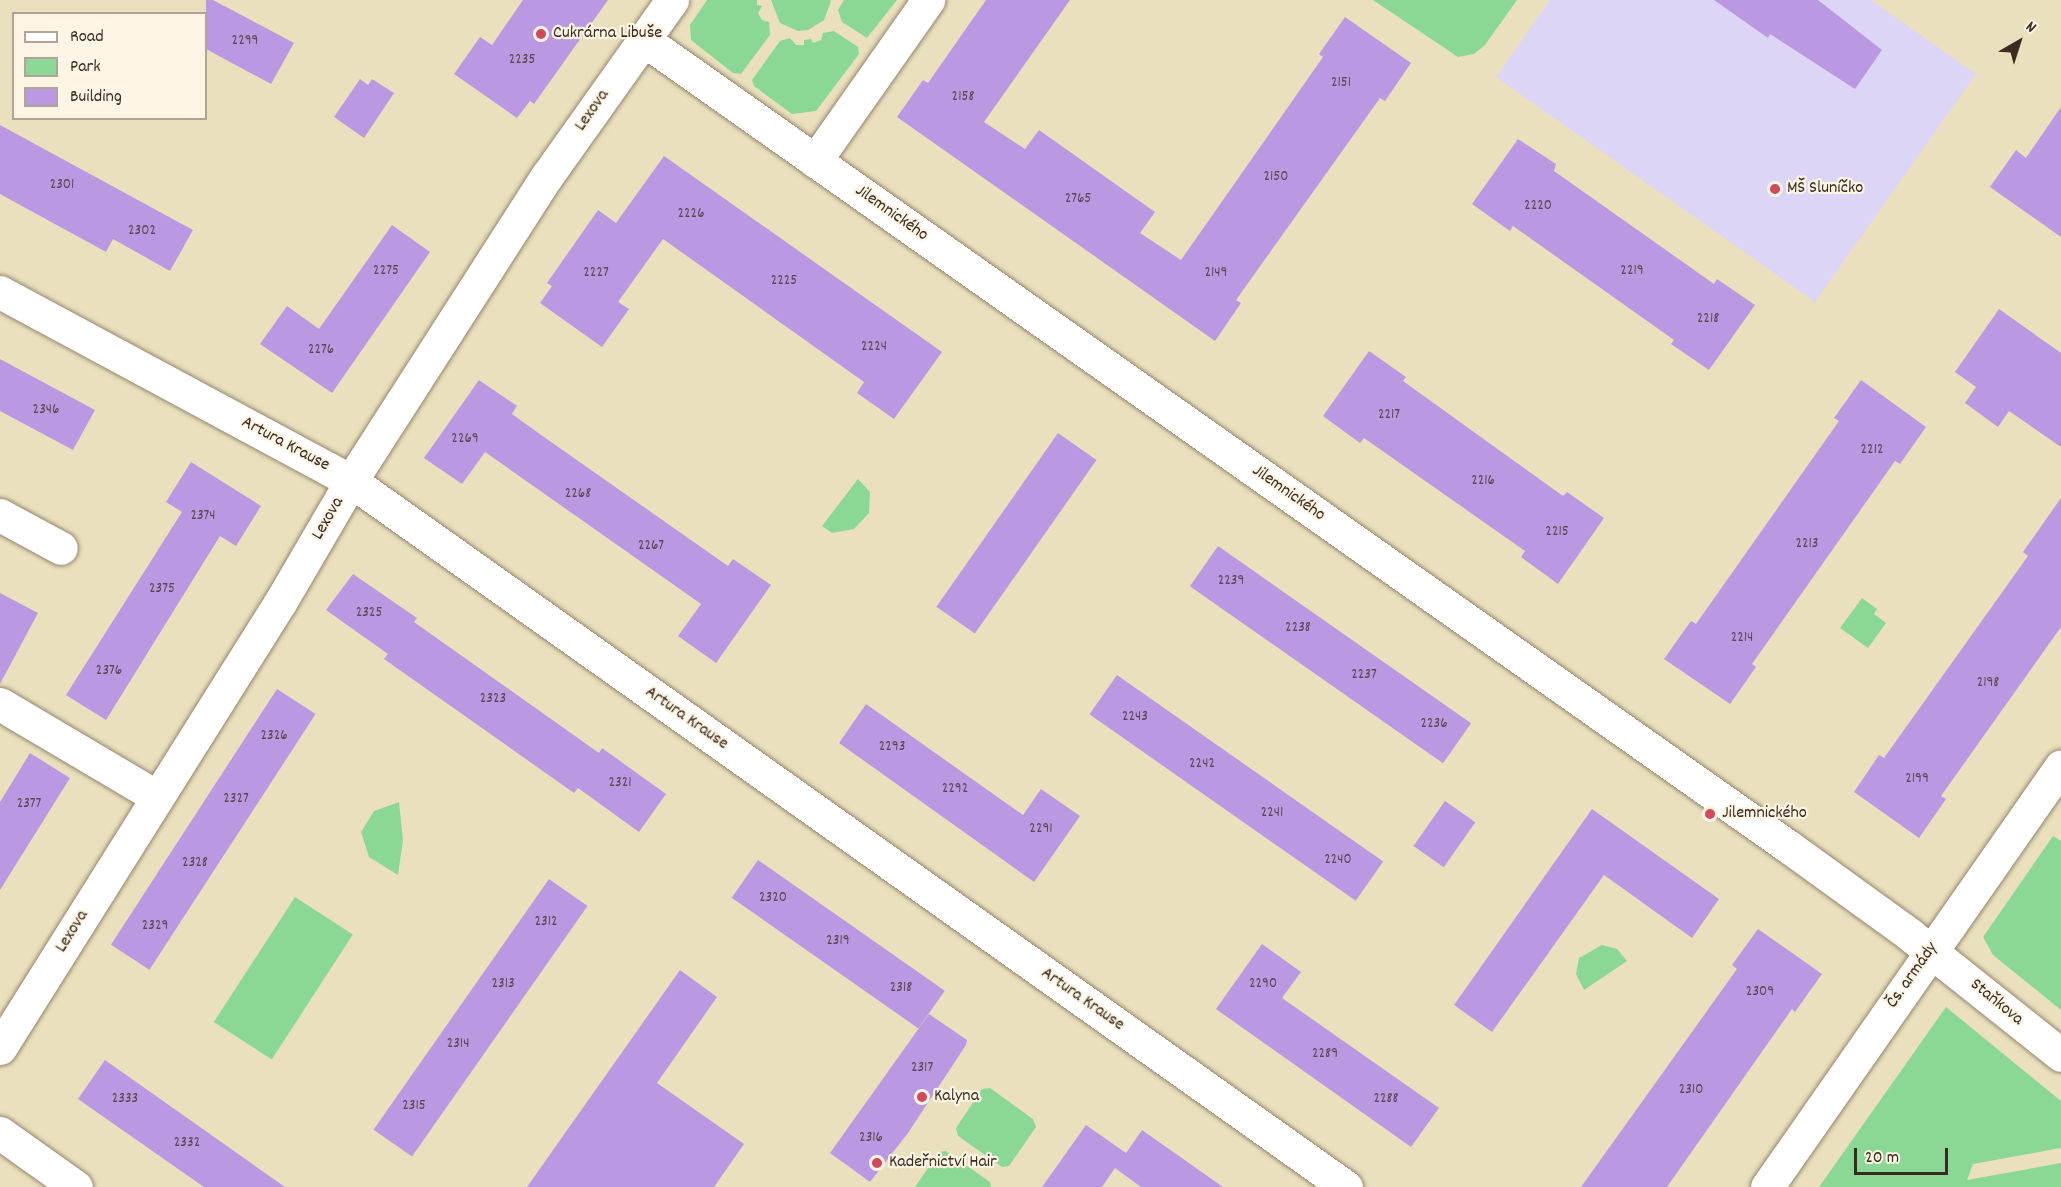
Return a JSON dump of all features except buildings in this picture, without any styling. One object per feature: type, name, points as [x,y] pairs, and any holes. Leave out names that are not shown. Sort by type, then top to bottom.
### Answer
[{"type":"street","name":"Lexova","points":[[0,1048],[281,601],[351,481],[547,176],[672,0]]},
{"type":"street","points":[[815,161],[928,0]]},
{"type":"street","name":"Jilemnického","points":[[644,40],[1930,950]]},
{"type":"street","name":"Artura Krause","points":[[0,292],[351,481],[1346,1187]]},
{"type":"street","points":[[0,515],[61,548]]},
{"type":"street","points":[[0,704],[157,797]]},
{"type":"street","name":"Čs. armády","points":[[1767,1187],[1930,950],[2061,766]]},
{"type":"street","name":"Staňkova","points":[[1930,950],[2061,1055]]},
{"type":"street","points":[[0,1134],[76,1187]]},
{"type":"shaded area","name":"MŠ Sluníčko","points":[[1550,0],[1871,0],[1976,74],[1815,302],[1496,77]]},
{"type":"green space","points":[[707,0],[757,0],[757,5],[762,6],[758,13],[762,20],[769,22],[770,35],[741,74],[733,73],[691,40],[690,25]]},
{"type":"green space","points":[[771,0],[831,1],[824,20],[808,30],[798,31],[780,23]]},
{"type":"green space","points":[[844,0],[897,0],[867,38],[842,22],[838,10]]},
{"type":"green space","points":[[1373,0],[1517,0],[1485,45],[1474,54],[1458,57]]},
{"type":"green space","points":[[834,31],[858,47],[859,54],[816,111],[792,114],[754,86],[752,80],[780,41],[790,38],[796,45],[804,45],[804,40],[811,39],[813,43],[821,40],[823,33]]},
{"type":"green space","points":[[858,479],[870,492],[869,513],[854,529],[832,533],[822,526]]},
{"type":"green space","points":[[1862,598],[1877,609],[1874,614],[1886,623],[1868,648],[1840,628]]},
{"type":"green space","points":[[399,802],[403,840],[398,875],[369,857],[361,832],[374,811]]},
{"type":"green space","points":[[2053,836],[2061,841],[2061,1010],[1993,955],[1983,937]]},
{"type":"green space","points":[[295,897],[353,935],[272,1060],[214,1022]]},
{"type":"green space","points":[[1602,945],[1617,949],[1627,961],[1584,990],[1576,974],[1579,958]]},
{"type":"green space","points":[[1946,1007],[2061,1101],[2061,1148],[1973,1164],[1967,1180],[2061,1163],[2061,1187],[1819,1187]]},
{"type":"green space","points":[[990,1088],[1033,1119],[1036,1127],[1009,1166],[1002,1167],[958,1136],[956,1128],[982,1089]]},
{"type":"green space","points":[[946,1151],[990,1182],[991,1187],[915,1187],[939,1152]]},
{"type":"place","name":"Cukrárna Libuše","points":[[541,34]]},
{"type":"place","name":"MŠ Sluníčko","points":[[1775,189]]},
{"type":"place","name":"Jilemnického","points":[[1710,814]]},
{"type":"place","name":"Kalyna","points":[[922,1097]]},
{"type":"place","name":"Kadeřnictví Hair","points":[[877,1163]]}]
